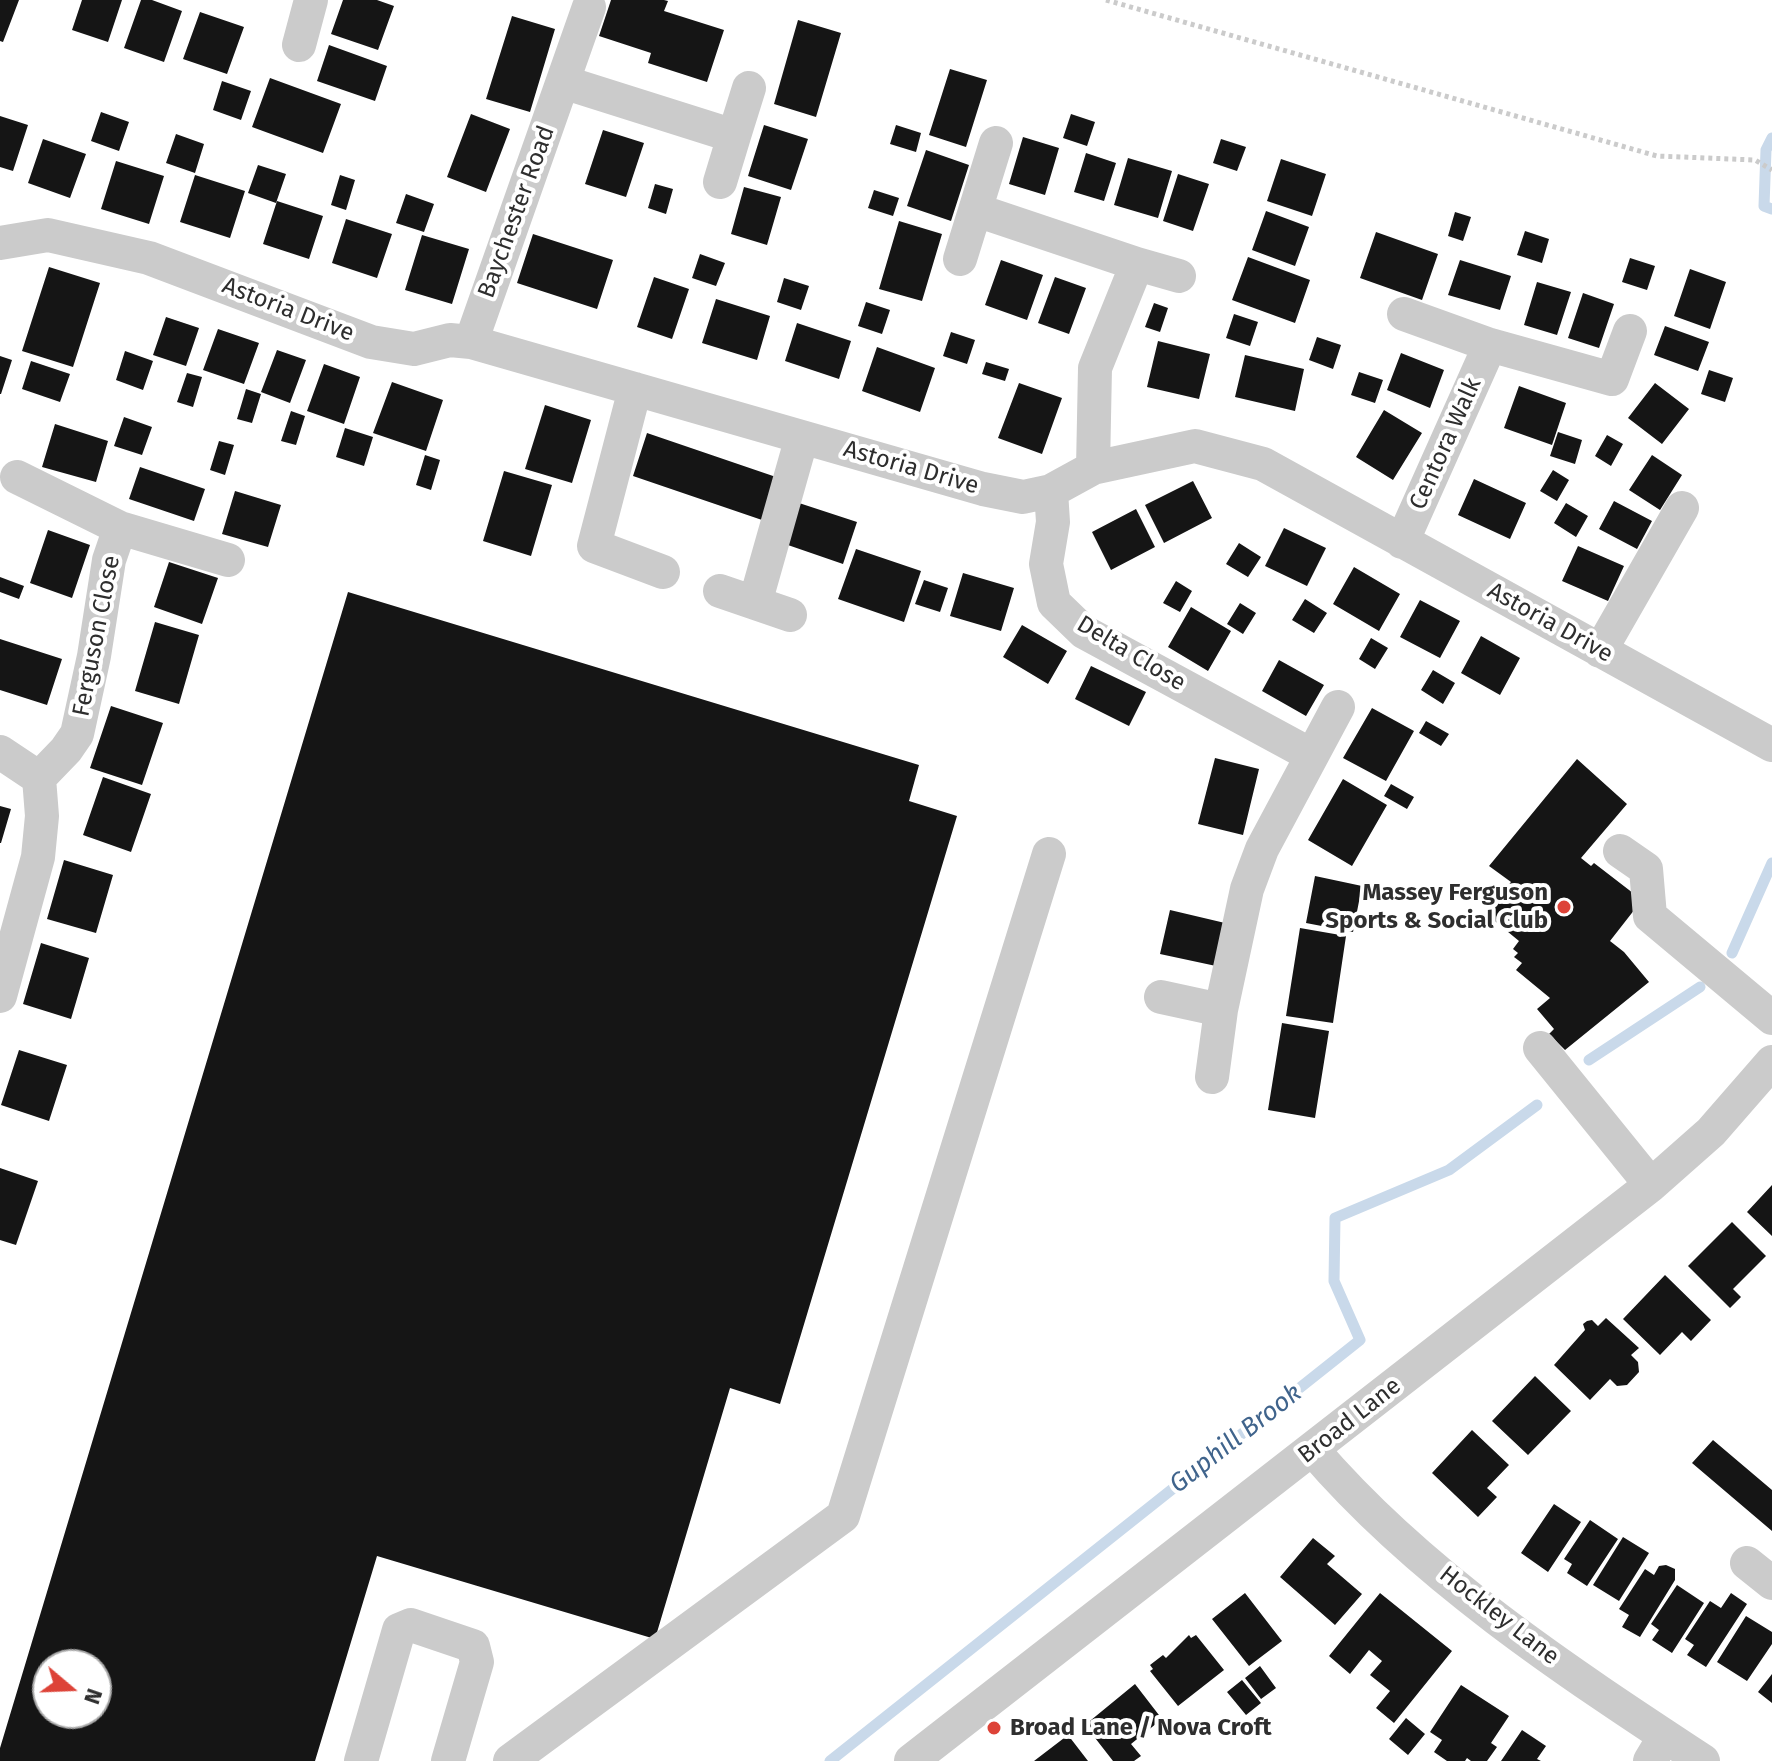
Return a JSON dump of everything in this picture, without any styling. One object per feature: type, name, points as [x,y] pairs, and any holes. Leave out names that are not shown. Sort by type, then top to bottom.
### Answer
[{"type":"street","points":[[299,45],[311,0]]},
{"type":"street","name":"Baychester Road","points":[[471,342],[589,7]]},
{"type":"street","points":[[563,82],[734,136]]},
{"type":"street","points":[[720,182],[749,88]]},
{"type":"street","points":[[960,259],[996,143]]},
{"type":"street","points":[[976,210],[1179,276]]},
{"type":"street","name":"Astoria Drive","points":[[0,243],[48,235],[149,258],[371,342],[414,349],[450,340],[471,342],[983,489],[1023,497],[1051,491],[1093,468],[1195,446],[1263,464],[1772,745]]},
{"type":"street","points":[[1093,468],[1095,368],[1137,264]]},
{"type":"street","points":[[1404,314],[1490,345],[1612,379],[1630,331]]},
{"type":"street","name":"Centora Walk","points":[[1402,542],[1490,345]]},
{"type":"street","points":[[635,389],[594,546],[663,572]]},
{"type":"street","points":[[755,603],[802,437]]},
{"type":"street","name":"Ferguson Close","points":[[17,477],[120,528],[228,560]]},
{"type":"street","name":"Delta Close","points":[[1051,491],[1053,522],[1046,564],[1054,603],[1084,632],[1311,755]]},
{"type":"street","points":[[1600,651],[1682,508]]},
{"type":"street","name":"Ferguson Close","points":[[39,778],[77,734],[94,656],[109,560],[120,528]]},
{"type":"street","points":[[720,591],[790,615]]},
{"type":"street","points":[[1212,1077],[1221,1010],[1247,889],[1262,849],[1338,707]]},
{"type":"street","points":[[0,752],[39,778],[42,816],[38,857],[0,996]]},
{"type":"street","points":[[1620,851],[1646,869],[1650,916],[1772,1018]]},
{"type":"street","points":[[510,1761],[843,1516],[1049,854]]},
{"type":"street","points":[[1161,997],[1221,1010]]},
{"type":"street","points":[[1540,1048],[1651,1185]]},
{"type":"street","name":"Broad Lane","points":[[911,1761],[1651,1185],[1711,1132],[1772,1062]]},
{"type":"street","name":"Hockley Lane","points":[[1313,1450],[1348,1490],[1395,1534],[1494,1616],[1580,1679],[1658,1749],[1703,1761]]},
{"type":"street","points":[[361,1761],[399,1630],[411,1625],[473,1646],[477,1662],[448,1761]]},
{"type":"path","points":[[1106,0],[1657,156],[1755,160],[1772,170]]},
{"type":"building","points":[[0,0],[19,0],[3,42],[0,41]]},
{"type":"building","points":[[82,0],[122,0],[108,42],[72,30]]},
{"type":"building","points":[[141,0],[152,0],[182,11],[164,62],[124,48]]},
{"type":"building","points":[[343,0],[377,0],[394,6],[378,50],[331,34]]},
{"type":"building","points":[[611,0],[668,1],[664,11],[724,30],[707,82],[648,63],[651,53],[599,36]]},
{"type":"building","points":[[200,12],[244,27],[227,74],[183,59]]},
{"type":"building","points":[[512,16],[555,29],[530,112],[486,99]]},
{"type":"building","points":[[798,20],[841,33],[816,117],[774,104]]},
{"type":"building","points":[[329,45],[387,66],[375,101],[317,81]]},
{"type":"building","points":[[950,69],[987,80],[966,147],[929,135]]},
{"type":"building","points":[[270,78],[341,104],[323,153],[252,127]]},
{"type":"building","points":[[222,81],[251,91],[241,120],[213,110]]},
{"type":"building","points":[[101,112],[129,122],[119,151],[91,141]]},
{"type":"building","points":[[471,114],[510,129],[486,192],[447,177]]},
{"type":"building","points":[[1071,114],[1095,122],[1087,146],[1063,138]]},
{"type":"building","points":[[0,116],[28,125],[13,171],[0,167]]},
{"type":"building","points":[[764,125],[808,139],[791,190],[748,176]]},
{"type":"building","points":[[896,125],[921,133],[916,152],[890,144]]},
{"type":"building","points":[[603,130],[644,143],[626,197],[585,184]]},
{"type":"building","points":[[176,134],[204,144],[195,173],[166,163]]},
{"type":"building","points":[[1023,137],[1059,148],[1045,195],[1009,184]]},
{"type":"building","points":[[43,139],[86,154],[70,198],[28,183]]},
{"type":"building","points":[[1221,139],[1246,147],[1237,171],[1213,163]]},
{"type":"building","points":[[926,150],[969,165],[951,221],[907,206]]},
{"type":"building","points":[[1086,153],[1116,163],[1104,201],[1074,192]]},
{"type":"building","points":[[1128,158],[1172,171],[1158,218],[1114,205]]},
{"type":"building","points":[[1281,159],[1326,174],[1312,216],[1267,201]]},
{"type":"building","points":[[116,161],[164,176],[149,224],[101,209]]},
{"type":"building","points":[[258,165],[286,174],[276,203],[248,193]]},
{"type":"building","points":[[1178,174],[1209,184],[1193,231],[1163,221]]},
{"type":"building","points":[[195,175],[245,191],[230,238],[180,222]]},
{"type":"building","points":[[340,175],[355,180],[346,210],[331,205]]},
{"type":"building","points":[[655,184],[673,189],[666,214],[648,208]]},
{"type":"building","points":[[744,187],[781,197],[767,245],[731,234]]},
{"type":"building","points":[[874,190],[899,198],[893,216],[868,208]]},
{"type":"building","points":[[406,194],[434,204],[424,232],[396,223]]},
{"type":"building","points":[[277,201],[323,216],[309,259],[263,244]]},
{"type":"building","points":[[1266,211],[1309,227],[1295,266],[1252,250]]},
{"type":"building","points":[[1455,212],[1471,217],[1463,241],[1448,236]]},
{"type":"building","points":[[346,219],[392,234],[377,278],[332,263]]},
{"type":"building","points":[[899,221],[942,234],[922,301],[879,289]]},
{"type":"building","points":[[1525,231],[1549,239],[1542,263],[1517,255]]},
{"type":"building","points":[[1376,232],[1438,254],[1422,300],[1360,278]]},
{"type":"building","points":[[533,234],[613,260],[597,309],[517,283]]},
{"type":"building","points":[[422,235],[469,249],[452,304],[405,290]]},
{"type":"building","points":[[700,254],[725,263],[716,286],[692,278]]},
{"type":"building","points":[[1248,257],[1310,280],[1295,323],[1232,300]]},
{"type":"building","points":[[1630,258],[1655,266],[1647,290],[1622,282]]},
{"type":"building","points":[[1001,260],[1043,275],[1027,320],[985,305]]},
{"type":"building","points":[[1460,260],[1511,276],[1500,310],[1448,295]]},
{"type":"building","points":[[49,267],[100,283],[73,367],[22,351]]},
{"type":"building","points":[[1690,269],[1726,282],[1710,329],[1674,316]]},
{"type":"building","points":[[654,277],[689,289],[672,339],[637,327]]},
{"type":"building","points":[[1055,277],[1086,288],[1069,334],[1038,323]]},
{"type":"building","points":[[784,278],[809,286],[801,310],[777,302]]},
{"type":"building","points":[[1537,282],[1571,292],[1557,335],[1524,325]]},
{"type":"building","points":[[1583,293],[1614,304],[1599,348],[1568,338]]},
{"type":"building","points":[[716,299],[770,316],[757,360],[702,343]]},
{"type":"building","points":[[866,302],[890,310],[882,334],[858,326]]},
{"type":"building","points":[[1154,303],[1168,308],[1160,332],[1145,327]]},
{"type":"building","points":[[1234,314],[1258,322],[1250,346],[1226,338]]},
{"type":"building","points":[[166,317],[199,328],[186,366],[153,355]]},
{"type":"building","points":[[797,323],[851,341],[839,379],[785,361]]},
{"type":"building","points":[[1665,326],[1709,342],[1698,371],[1654,355]]},
{"type":"building","points":[[218,329],[259,343],[244,384],[203,370]]},
{"type":"building","points":[[951,332],[975,340],[967,364],[943,356]]},
{"type":"building","points":[[1317,337],[1341,345],[1333,369],[1309,360]]},
{"type":"building","points":[[1158,341],[1210,354],[1199,399],[1147,387]]},
{"type":"building","points":[[877,347],[935,368],[920,412],[862,391]]},
{"type":"building","points":[[277,350],[306,360],[290,403],[261,392]]},
{"type":"building","points":[[125,351],[153,361],[143,390],[116,380]]},
{"type":"building","points":[[1401,353],[1444,370],[1430,408],[1387,390]]},
{"type":"building","points":[[1245,355],[1304,369],[1295,411],[1235,397]]},
{"type":"building","points":[[0,356],[12,360],[1,394],[0,394]]},
{"type":"building","points":[[31,361],[70,374],[60,402],[22,389]]},
{"type":"building","points":[[986,362],[1009,369],[1005,381],[982,374]]},
{"type":"building","points":[[324,364],[360,377],[344,424],[307,411]]},
{"type":"building","points":[[1709,370],[1733,378],[1725,402],[1701,394]]},
{"type":"building","points":[[1359,372],[1383,380],[1375,403],[1351,395]]},
{"type":"building","points":[[187,373],[202,377],[193,407],[177,402]]},
{"type":"building","points":[[392,382],[443,400],[426,451],[373,433]]},
{"type":"building","points":[[1019,383],[1062,398],[1042,454],[998,438]]},
{"type":"building","points":[[1655,383],[1689,409],[1662,444],[1628,418]]},
{"type":"building","points":[[1519,386],[1566,403],[1552,445],[1504,428]]},
{"type":"building","points":[[246,389],[261,394],[252,423],[237,419]]},
{"type":"building","points":[[545,405],[591,420],[572,483],[525,469]]},
{"type":"building","points":[[1384,410],[1422,433],[1393,480],[1356,457]]},
{"type":"building","points":[[291,411],[305,416],[296,445],[281,441]]},
{"type":"building","points":[[124,417],[152,427],[142,455],[114,446]]},
{"type":"building","points":[[55,424],[108,441],[96,482],[42,467]]},
{"type":"building","points":[[345,428],[373,437],[364,466],[336,457]]},
{"type":"building","points":[[1558,432],[1582,440],[1575,464],[1550,456]]},
{"type":"building","points":[[647,433],[776,477],[762,520],[633,476]]},
{"type":"building","points":[[1607,435],[1623,444],[1611,466],[1595,456]]},
{"type":"building","points":[[219,441],[234,445],[225,475],[210,470]]},
{"type":"building","points":[[425,455],[440,460],[431,490],[416,485]]},
{"type":"building","points":[[1652,455],[1682,475],[1660,510],[1629,490]]},
{"type":"building","points":[[140,467],[205,489],[194,521],[129,499]]},
{"type":"building","points":[[1553,470],[1569,480],[1557,501],[1540,491]]},
{"type":"building","points":[[504,471],[552,485],[531,556],[483,541]]},
{"type":"building","points":[[1474,479],[1526,503],[1510,539],[1458,515]]},
{"type":"building","points":[[1193,481],[1212,518],[1164,543],[1145,505]]},
{"type":"building","points":[[235,491],[281,505],[268,547],[222,534]]},
{"type":"building","points":[[1614,501],[1652,521],[1637,549],[1599,529]]},
{"type":"building","points":[[799,503],[857,522],[843,564],[785,544]]},
{"type":"building","points":[[1566,503],[1588,516],[1576,537],[1554,523]]},
{"type":"building","points":[[1136,509],[1155,547],[1111,570],[1092,532]]},
{"type":"building","points":[[1284,528],[1326,548],[1307,586],[1265,566]]},
{"type":"building","points":[[48,530],[90,545],[72,598],[30,583]]},
{"type":"building","points":[[1239,543],[1261,557],[1248,577],[1226,564]]},
{"type":"building","points":[[1578,546],[1624,566],[1608,601],[1562,581]]},
{"type":"building","points":[[856,549],[921,571],[904,622],[838,599]]},
{"type":"building","points":[[169,562],[218,578],[202,624],[154,607]]},
{"type":"building","points":[[1354,567],[1400,594],[1379,631],[1333,604]]},
{"type":"building","points":[[963,573],[1014,588],[1001,631],[950,616]]},
{"type":"building","points":[[0,577],[24,586],[19,599],[0,592]]},
{"type":"building","points":[[924,580],[948,588],[940,612],[915,604]]},
{"type":"building","points":[[1176,581],[1192,591],[1180,612],[1163,603]]},
{"type":"building","points":[[348,592],[919,765],[909,801],[957,816],[780,1404],[730,1388],[655,1639],[377,1556],[315,1761],[0,1761],[0,1748]]},
{"type":"building","points":[[1305,599],[1327,613],[1314,633],[1292,620]]},
{"type":"building","points":[[1420,600],[1460,621],[1440,658],[1400,637]]},
{"type":"building","points":[[1240,603],[1256,613],[1243,634],[1227,624]]},
{"type":"building","points":[[1191,607],[1231,631],[1208,671],[1168,647]]},
{"type":"building","points":[[155,622],[199,635],[179,704],[135,691]]},
{"type":"building","points":[[1022,625],[1067,651],[1048,684],[1003,657]]},
{"type":"building","points":[[1481,636],[1520,658],[1500,695],[1461,673]]},
{"type":"building","points":[[1371,638],[1388,648],[1375,669],[1359,659]]},
{"type":"building","points":[[0,639],[62,659],[47,705],[0,690]]},
{"type":"building","points":[[1279,660],[1324,685],[1306,716],[1262,691]]},
{"type":"building","points":[[1091,666],[1146,692],[1129,726],[1075,699]]},
{"type":"building","points":[[1433,670],[1455,683],[1443,704],[1421,690]]},
{"type":"building","points":[[111,706],[163,723],[142,785],[90,768]]},
{"type":"building","points":[[1372,708],[1414,731],[1386,781],[1343,758]]},
{"type":"building","points":[[1426,721],[1449,734],[1441,746],[1419,733]]},
{"type":"building","points":[[1215,758],[1259,769],[1243,835],[1198,824]]},
{"type":"building","name":"Massey Ferguson Sports & Social Club","points":[[1577,759],[1627,804],[1581,858],[1591,866],[1594,863],[1642,900],[1610,941],[1624,952],[1649,982],[1565,1050],[1549,1034],[1554,1029],[1537,1009],[1550,998],[1516,970],[1522,963],[1514,957],[1518,953],[1513,949],[1519,941],[1485,913],[1511,882],[1489,866]]},
{"type":"building","points":[[103,777],[151,794],[131,852],[83,835]]},
{"type":"building","points":[[1343,779],[1387,805],[1352,866],[1308,840]]},
{"type":"building","points":[[1391,784],[1414,797],[1407,809],[1384,796]]},
{"type":"building","points":[[0,806],[11,809],[1,843],[0,843]]},
{"type":"building","points":[[64,860],[113,875],[96,933],[47,919]]},
{"type":"building","points":[[1315,876],[1362,886],[1353,932],[1306,923]]},
{"type":"building","points":[[1170,910],[1225,923],[1216,966],[1160,954]]},
{"type":"building","points":[[1300,928],[1346,936],[1333,1023],[1286,1016]]},
{"type":"building","points":[[41,943],[89,958],[71,1019],[23,1004]]},
{"type":"building","points":[[1282,1023],[1329,1031],[1315,1118],[1268,1110]]},
{"type":"building","points":[[19,1050],[67,1065],[49,1121],[1,1105]]},
{"type":"building","points":[[0,1168],[38,1181],[16,1245],[0,1240]]},
{"type":"building","points":[[1772,1185],[1772,1236],[1747,1212]]},
{"type":"building","points":[[1732,1222],[1766,1256],[1733,1289],[1741,1297],[1730,1308],[1688,1266]]},
{"type":"building","points":[[1665,1275],[1711,1320],[1691,1341],[1682,1332],[1660,1355],[1623,1319]]},
{"type":"building","points":[[1606,1318],[1639,1348],[1631,1355],[1638,1362],[1639,1372],[1627,1385],[1617,1386],[1610,1379],[1590,1400],[1554,1365],[1585,1330],[1583,1324],[1592,1320],[1598,1326]]},
{"type":"building","points":[[1535,1376],[1571,1411],[1528,1455],[1492,1421]]},
{"type":"building","points":[[1472,1430],[1509,1465],[1487,1488],[1497,1497],[1478,1517],[1432,1473]]},
{"type":"building","points":[[1713,1440],[1772,1490],[1772,1531],[1692,1463]]},
{"type":"building","points":[[1554,1504],[1581,1522],[1548,1572],[1521,1553]]},
{"type":"building","points":[[1590,1520],[1618,1539],[1587,1586],[1567,1573],[1572,1564],[1564,1559]]},
{"type":"building","points":[[1623,1537],[1649,1553],[1619,1601],[1593,1585]]},
{"type":"building","points":[[1313,1538],[1335,1556],[1327,1564],[1362,1594],[1335,1625],[1280,1577]]},
{"type":"building","points":[[1659,1566],[1675,1569],[1675,1580],[1640,1637],[1622,1627],[1629,1615],[1619,1609],[1645,1569],[1654,1575]]},
{"type":"building","points":[[1677,1585],[1704,1603],[1672,1653],[1652,1640],[1659,1630],[1651,1624]]},
{"type":"building","points":[[1245,1593],[1282,1641],[1249,1666],[1212,1619]]},
{"type":"building","points":[[1380,1593],[1452,1651],[1394,1723],[1376,1708],[1390,1691],[1370,1675],[1382,1661],[1369,1650],[1350,1674],[1329,1656]]},
{"type":"building","points":[[1731,1593],[1747,1604],[1706,1667],[1687,1655],[1694,1645],[1685,1639],[1710,1601],[1721,1608]]},
{"type":"building","points":[[1746,1616],[1772,1632],[1772,1644],[1747,1681],[1717,1662]]},
{"type":"building","points":[[1189,1635],[1191,1638],[1196,1635],[1224,1670],[1178,1706],[1150,1671],[1153,1669],[1150,1665],[1163,1655],[1166,1658]]},
{"type":"building","points":[[1260,1666],[1276,1688],[1261,1699],[1245,1678]]},
{"type":"building","points":[[1772,1674],[1772,1703],[1758,1692]]},
{"type":"building","points":[[1242,1680],[1261,1703],[1246,1715],[1227,1692]]},
{"type":"building","points":[[1135,1684],[1162,1719],[1131,1744],[1141,1756],[1134,1761],[1113,1761],[1085,1725]]},
{"type":"building","points":[[1461,1685],[1509,1716],[1491,1743],[1497,1747],[1487,1761],[1467,1758],[1465,1761],[1447,1761],[1434,1752],[1442,1740],[1430,1732]]},
{"type":"building","points":[[1406,1718],[1425,1734],[1408,1755],[1389,1739]]},
{"type":"building","points":[[1522,1730],[1546,1746],[1537,1759],[1541,1761],[1501,1761]]},
{"type":"building","points":[[1068,1735],[1088,1761],[1034,1761]]},
{"type":"waterway","name":"Guphill Brook","points":[[1772,138],[1766,150],[1764,206],[1772,209]]},
{"type":"waterway","points":[[1732,953],[1772,863]]},
{"type":"waterway","points":[[1589,1060],[1700,987]]},
{"type":"waterway","name":"Guphill Brook","points":[[830,1761],[1360,1340],[1334,1281],[1335,1218],[1449,1170],[1537,1105]]},
{"type":"place","name":"Massey Ferguson Sports & Social Club","points":[[1564,907]]},
{"type":"place","name":"Broad Lane / Nova Croft","points":[[994,1728]]}]
